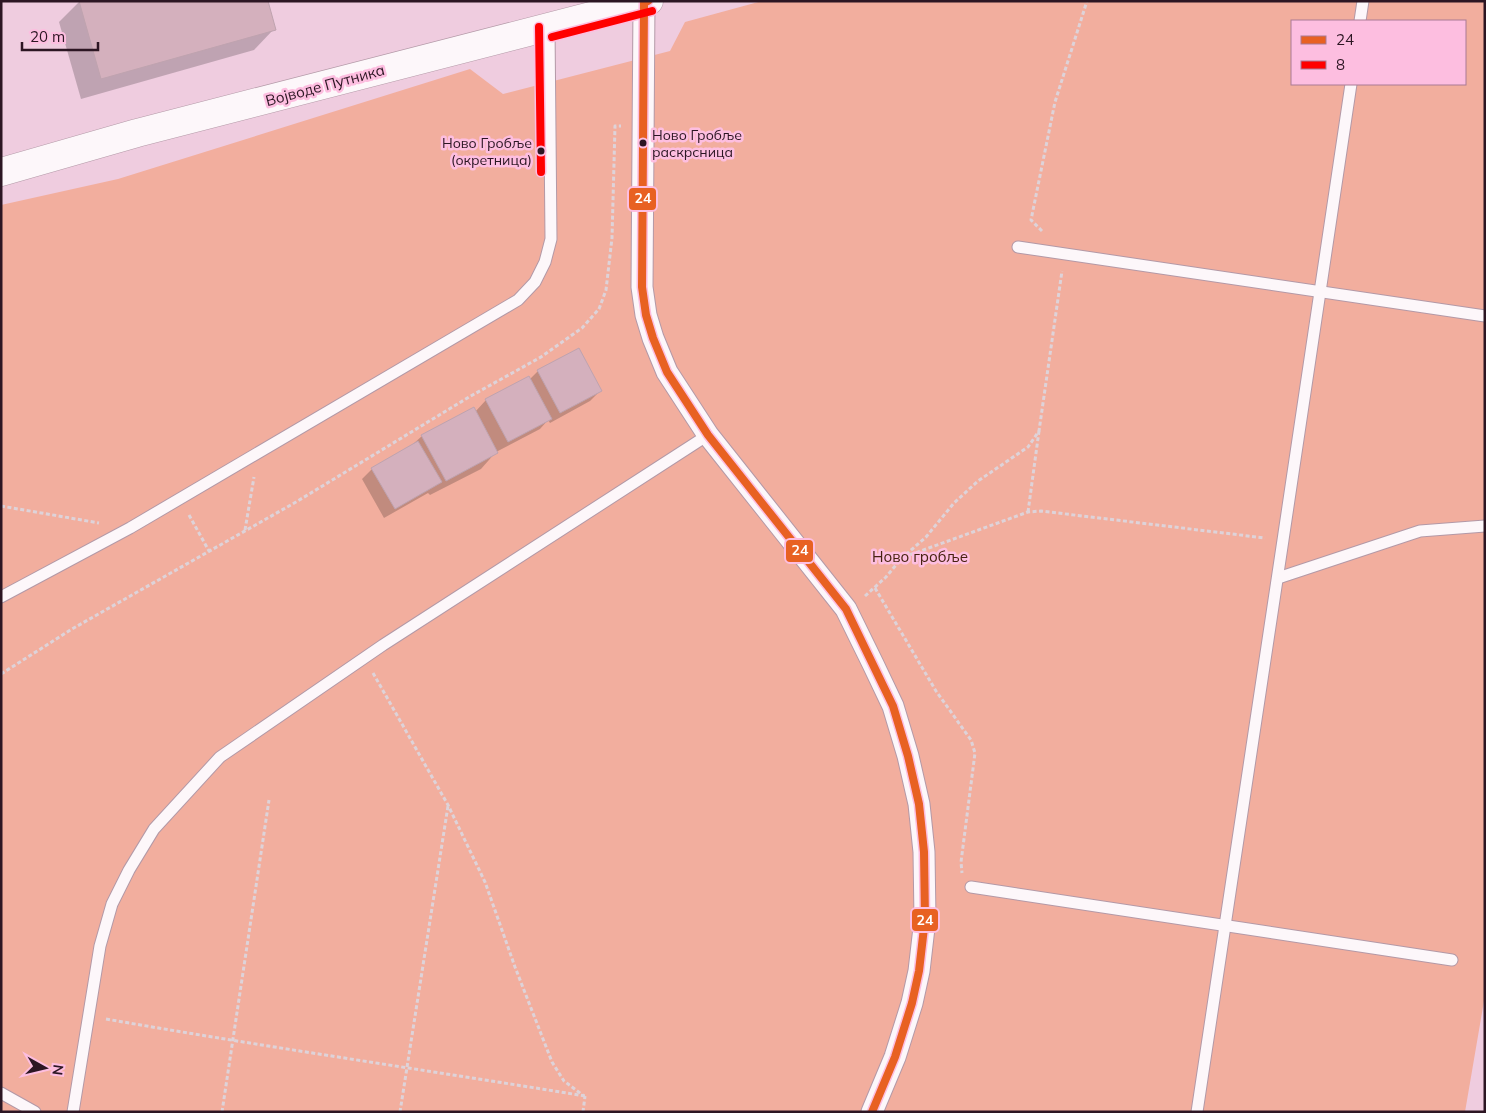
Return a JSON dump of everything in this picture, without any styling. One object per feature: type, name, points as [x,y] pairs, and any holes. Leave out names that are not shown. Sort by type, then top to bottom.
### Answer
[{"type":"street","name":"Војводе Путника","points":[[1,172],[137,133],[646,2]]},
{"type":"street","points":[[646,2],[642,279],[646,315],[653,338],[667,372],[708,435],[846,610],[893,706],[908,756],[919,804],[924,852],[925,919],[920,971],[903,1033],[872,1112]]},
{"type":"lane","points":[[1360,20],[1363,1]]},
{"type":"lane","points":[[1,597],[130,528],[518,300],[535,282],[545,262],[551,239],[549,27]]},
{"type":"lane","points":[[1197,1112],[1351,85]]},
{"type":"lane","points":[[1018,247],[1485,316]]},
{"type":"lane","points":[[72,1112],[100,946],[112,904],[129,870],[154,829],[220,757],[364,658],[708,435]]},
{"type":"lane","points":[[1278,578],[1420,531],[1485,526]]},
{"type":"lane","points":[[971,887],[1452,960]]},
{"type":"lane","points":[[1,1093],[35,1112]]},
{"type":"path","points":[[1028,512],[1064,254],[1031,220],[1055,102],[1087,1]]},
{"type":"path","points":[[1,674],[72,629],[296,502],[469,397],[541,357],[582,328],[599,309],[606,290],[612,238],[615,126],[643,125]]},
{"type":"path","points":[[846,610],[875,588],[978,481],[1028,447],[1039,431]]},
{"type":"path","points":[[245,531],[258,452]]},
{"type":"path","points":[[1,506],[130,528]]},
{"type":"path","points":[[901,559],[1028,512],[1041,511],[1284,540]]},
{"type":"path","points":[[188,514],[210,551]]},
{"type":"path","points":[[875,588],[936,690],[971,740],[975,752],[961,862],[963,875],[971,887]]},
{"type":"path","points":[[364,658],[448,805],[485,882],[515,967],[552,1062],[564,1081],[585,1096]]},
{"type":"path","points":[[222,1112],[269,800]]},
{"type":"path","points":[[400,1112],[448,805]]},
{"type":"path","points":[[88,1016],[233,1041],[585,1096]]},
{"type":"path","points":[[583,1112],[585,1096]]},
{"type":"green space","name":"Ново гробље","points":[[762,1],[1485,1],[1485,995],[1465,1112],[1,1112],[1,205],[118,179],[470,69],[503,94],[670,51],[685,22]]},
{"type":"building","points":[[79,1],[268,1],[276,30],[101,79]]},
{"type":"building","points":[[579,348],[602,391],[560,413],[537,370]]},
{"type":"building","points":[[529,376],[552,419],[508,442],[485,399]]},
{"type":"building","points":[[474,407],[498,453],[446,481],[421,435]]},
{"type":"building","points":[[418,441],[442,482],[395,509],[371,468]]},
{"type":"transit line","name":"24","points":[[648,1],[644,3],[642,287],[646,315],[653,338],[667,372],[708,435],[846,609],[893,706],[908,756],[919,804],[924,852],[925,919],[919,971],[912,1003],[895,1057],[872,1112]]},
{"type":"transit line","name":"8","points":[[552,37],[652,11]]},
{"type":"transit line","name":"8","points":[[539,27],[541,172]]},
{"type":"place","name":"Ново Гробље раскрсница","points":[[643,143]]},
{"type":"place","name":"Ново Гробље (окретница)","points":[[541,151]]}]
